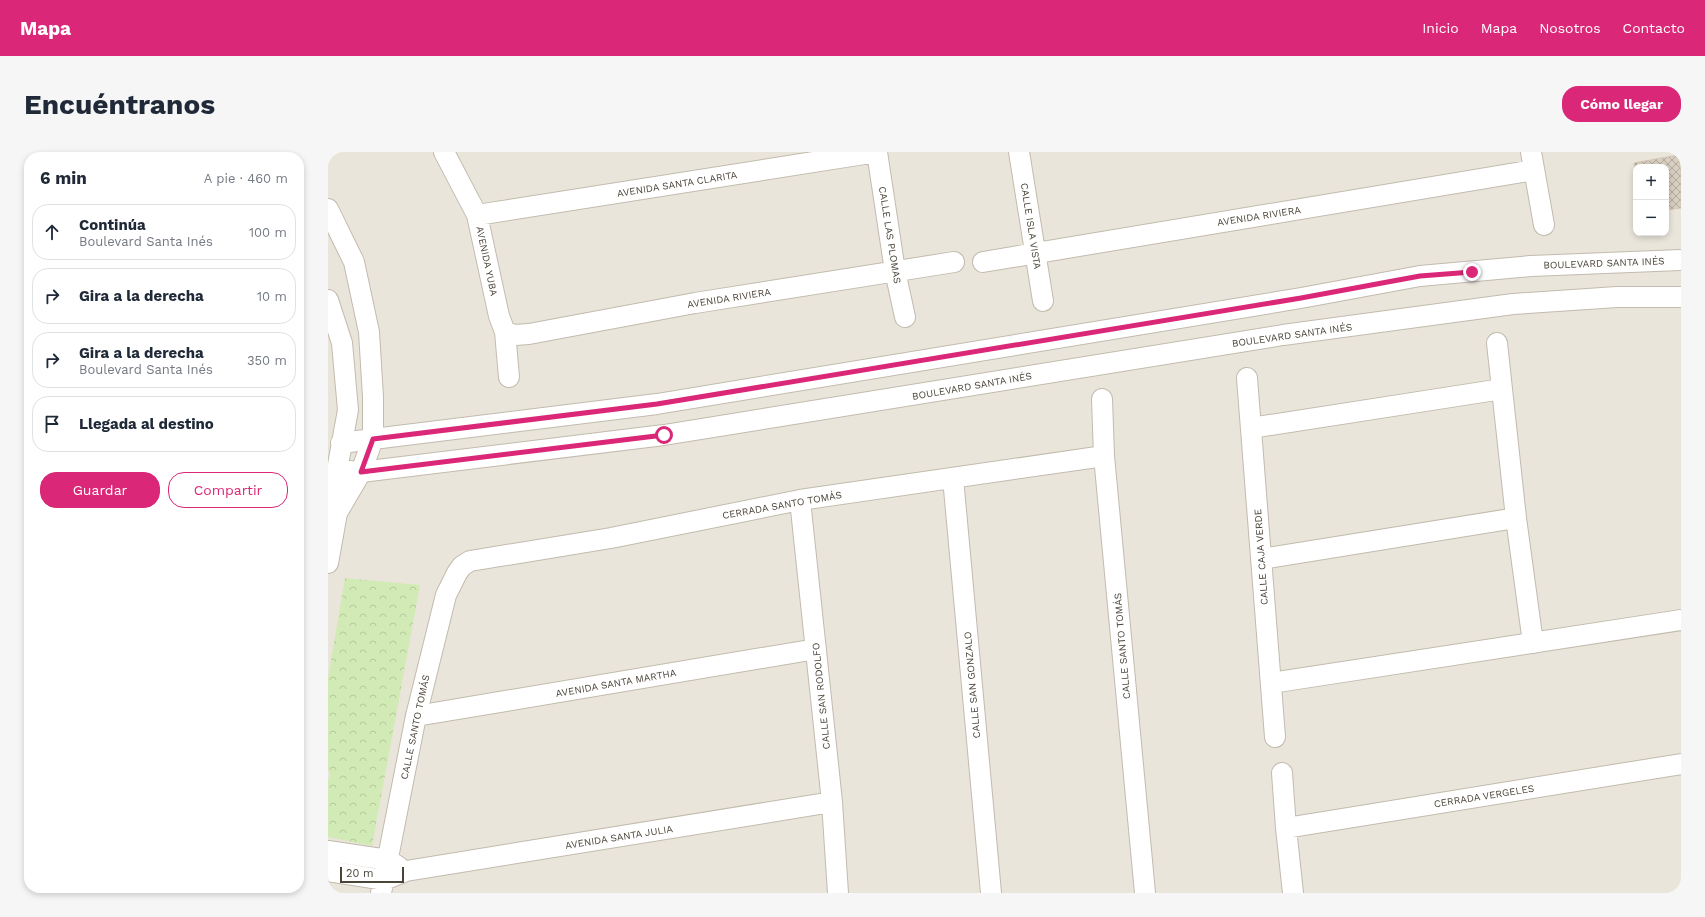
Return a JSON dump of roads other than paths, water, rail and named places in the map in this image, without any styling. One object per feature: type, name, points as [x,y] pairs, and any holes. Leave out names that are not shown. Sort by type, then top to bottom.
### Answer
[{"type":"street","name":"AVENIDA YUBA","points":[[444,152],[477,215],[499,316],[506,332],[509,377]]},
{"type":"street","name":"AVENIDA SANTA CLARITA","points":[[477,215],[877,152]]},
{"type":"street","name":"CALLE LAS PLOMAS","points":[[877,152],[905,317]]},
{"type":"street","name":"CALLE ISLA VISTA","points":[[1019,152],[1043,301]]},
{"type":"street","name":"AVENIDA RIVIERA","points":[[983,262],[1533,161]]},
{"type":"street","points":[[1533,161],[1544,225]]},
{"type":"street","points":[[328,209],[354,262],[369,332],[373,397],[373,439],[361,472],[337,513]]},
{"type":"street","name":"BOULEVARD SANTA INÉS","points":[[341,443],[657,404],[1293,300],[1420,276],[1531,266],[1681,260]]},
{"type":"street","name":"AVENIDA RIVIERA","points":[[506,332],[515,335],[529,334],[695,303],[954,262]]},
{"type":"street","name":"BOULEVARD SANTA INÉS","points":[[337,470],[361,472],[664,435],[1283,335],[1513,304],[1617,297],[1681,297]]},
{"type":"street","points":[[328,300],[342,343],[348,410],[337,470],[337,513],[328,563]]},
{"type":"street","points":[[1496,343],[1516,518],[1533,643]]},
{"type":"street","name":"CALLE CAJA VERDE","points":[[1247,378],[1275,737]]},
{"type":"street","points":[[1251,428],[1502,389]]},
{"type":"street","name":"CALLE SANTO TOMÁS","points":[[1102,399],[1104,456],[1145,893]]},
{"type":"street","name":"CERRADA SANTO TOMÁS","points":[[462,566],[470,561],[611,538],[800,500],[1104,456]]},
{"type":"street","name":"CALLE SAN GONZALO","points":[[953,478],[991,893]]},
{"type":"street","name":"CALLE SAN RODOLFO","points":[[800,500],[832,802],[838,893]]},
{"type":"street","points":[[1261,559],[1516,518]]},
{"type":"street","name":"CALLE SANTO TOMÁS","points":[[383,886],[416,716],[446,595],[452,580],[462,566]]},
{"type":"street","points":[[1271,683],[1681,620]]},
{"type":"street","name":"AVENIDA SANTA MARTHA","points":[[416,716],[816,649]]},
{"type":"street","name":"CERRADA VERGELES","points":[[1286,828],[1681,764]]},
{"type":"street","points":[[1282,773],[1293,893]]},
{"type":"street","name":"AVENIDA SANTA JULIA","points":[[383,886],[406,871],[832,802]]},
{"type":"street","points":[[328,851],[388,860],[406,871]]},
{"type":"street","points":[[328,871],[383,886]]}]
